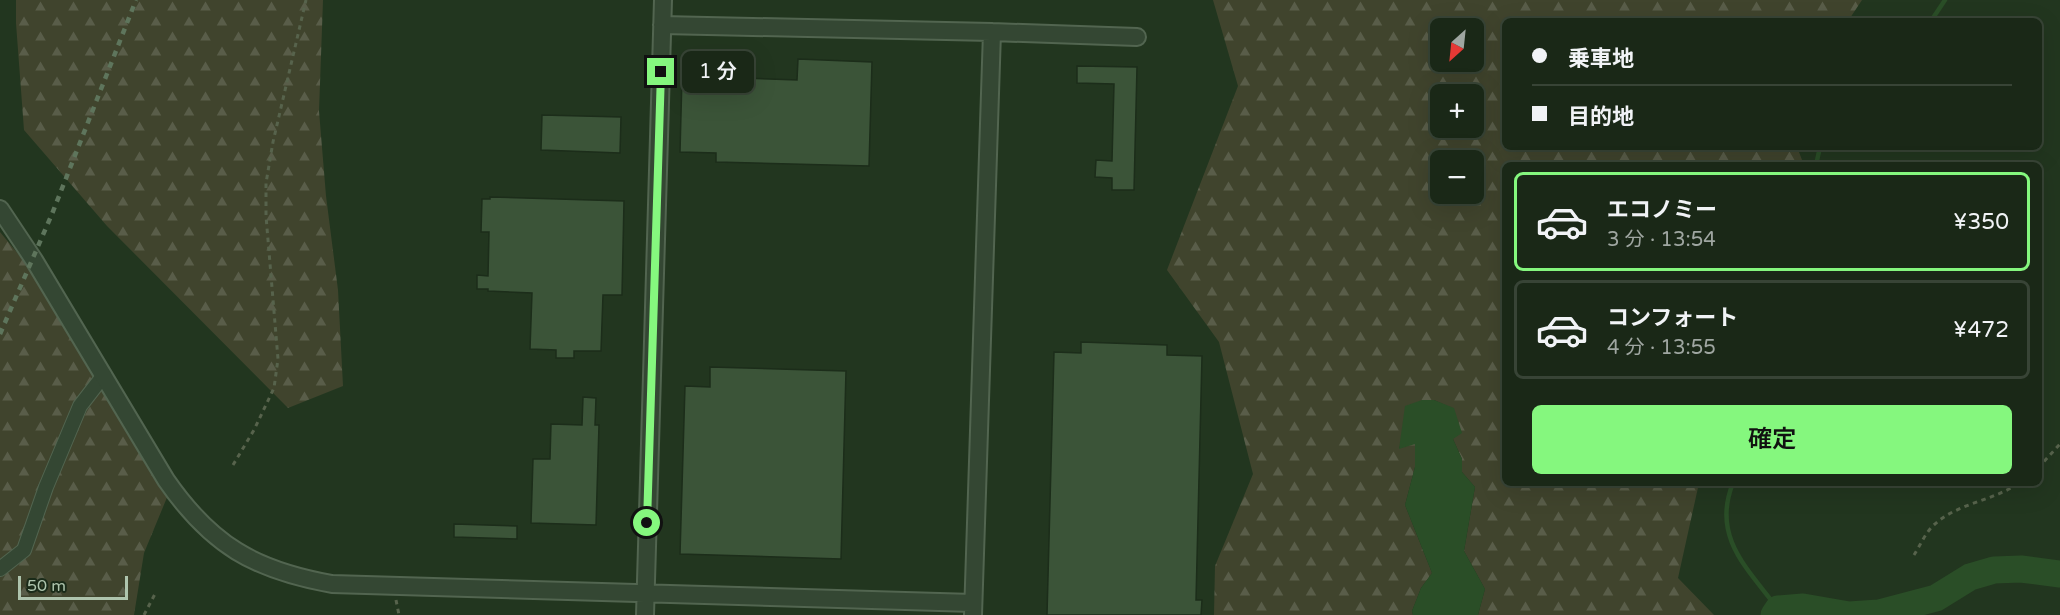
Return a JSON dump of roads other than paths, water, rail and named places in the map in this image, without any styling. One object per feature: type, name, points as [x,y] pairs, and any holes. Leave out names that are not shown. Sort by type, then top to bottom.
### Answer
[{"type":"street","points":[[645,615],[663,0]]},
{"type":"street","points":[[662,25],[1137,36]]},
{"type":"street","points":[[0,209],[34,260],[166,480],[184,506],[205,528],[261,565],[296,578],[332,585],[645,594],[973,609],[992,32]]},
{"type":"street","points":[[0,569],[24,550],[46,487],[80,406],[104,375]]},
{"type":"waterway","points":[[1933,18],[1945,0]]},
{"type":"waterway","points":[[1817,162],[1819,150]]},
{"type":"waterway","points":[[1732,486],[1727,502],[1730,536],[1745,566],[1778,609]]},
{"type":"waterway","points":[[1774,615],[1778,609],[1803,607],[1849,615],[1879,613],[1936,598],[1970,577],[1994,570],[2021,569],[2060,574]]},
{"type":"railway","points":[[0,334],[52,214],[136,0]]}]
